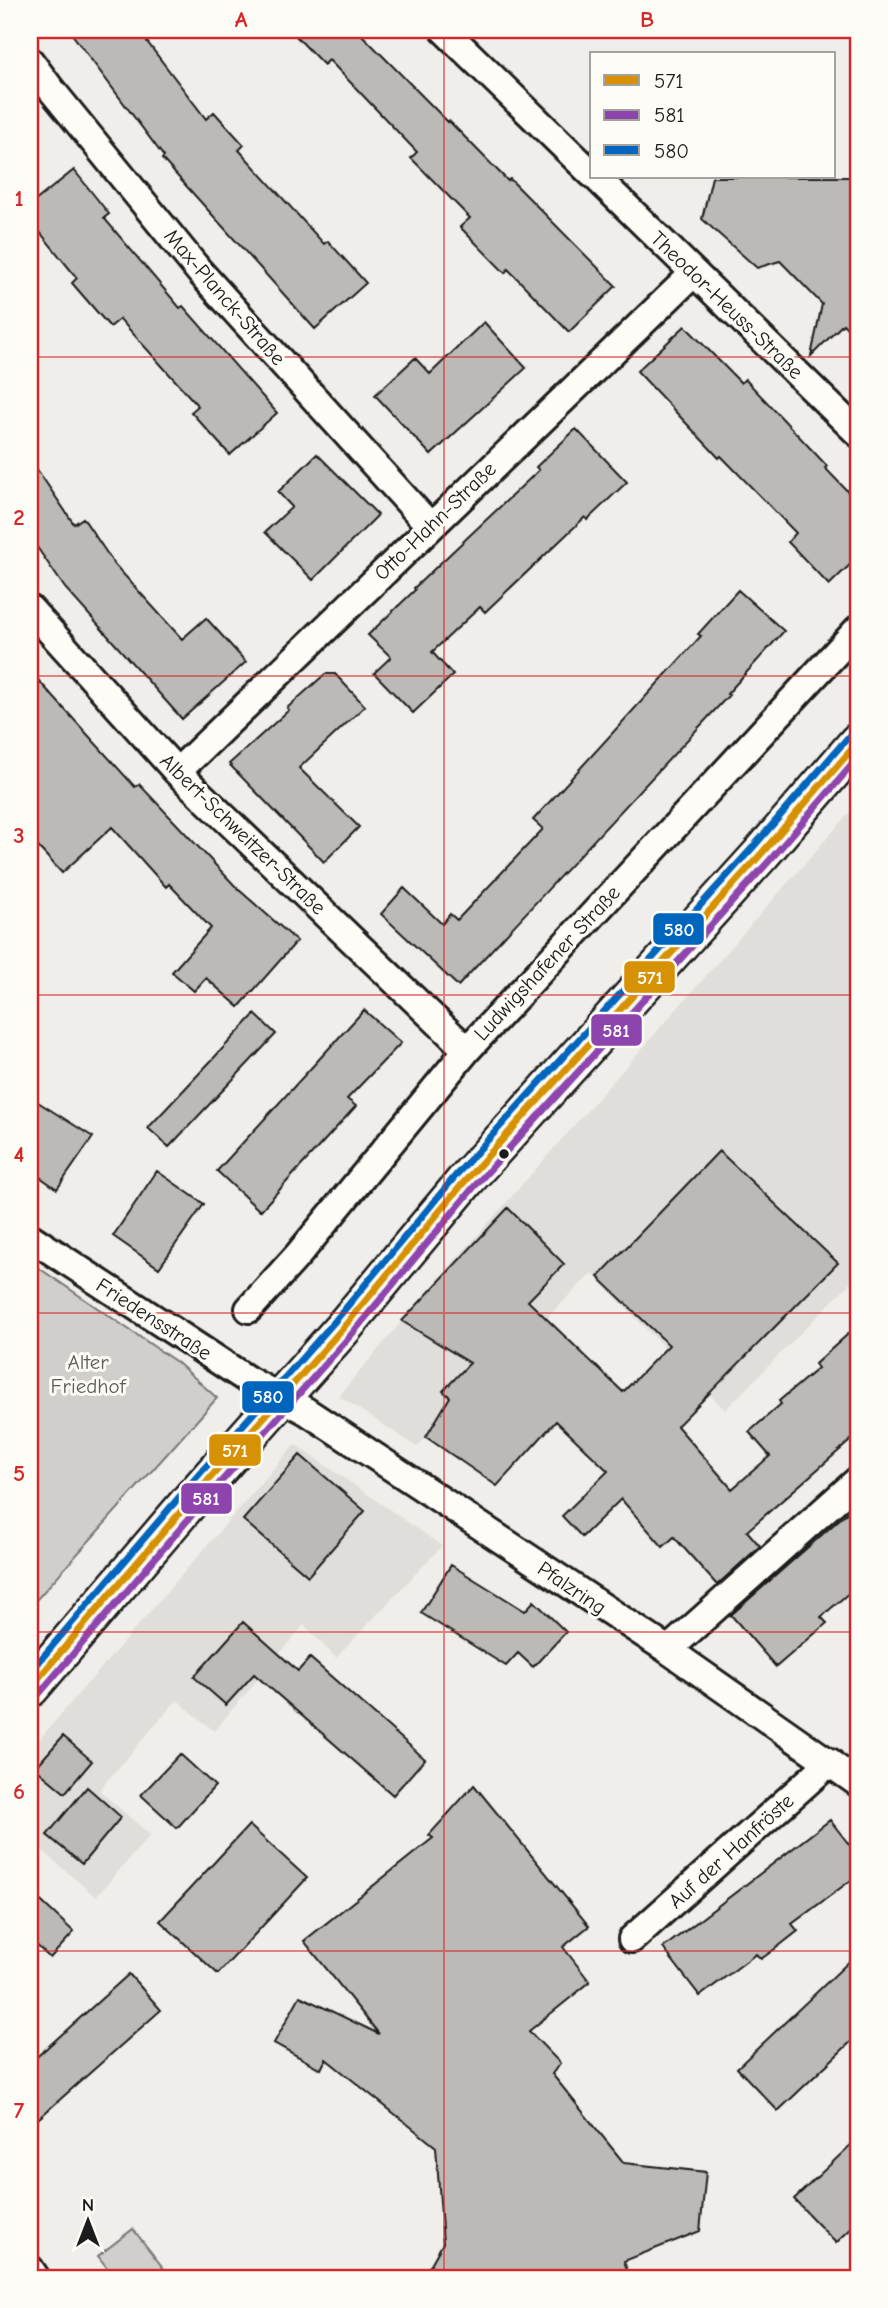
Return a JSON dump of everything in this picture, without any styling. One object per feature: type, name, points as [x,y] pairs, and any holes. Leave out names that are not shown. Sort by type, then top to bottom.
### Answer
[{"type":"main road","points":[[30,1688],[195,1495],[343,1328],[475,1170],[753,863],[858,742]]},
{"type":"street","name":"Theodor-Heuss-Straße","points":[[444,30],[590,171]]},
{"type":"street","name":"Max-Planck-Straße","points":[[30,61],[200,271],[429,526]]},
{"type":"street","name":"Theodor-Heuss-Straße","points":[[597,178],[858,433]]},
{"type":"street","name":"Otto-Hahn-Straße","points":[[177,772],[694,273]]},
{"type":"street","name":"Albert-Schweitzer-Straße","points":[[30,610],[177,772],[467,1050]]},
{"type":"street","name":"Ludwigshafener Straße","points":[[249,1310],[298,1255],[467,1050],[858,629]]},
{"type":"street","name":"Friedensstraße","points":[[30,1237],[248,1380],[282,1397]]},
{"type":"street","name":"Pfalzring","points":[[282,1397],[668,1650],[858,1783]]},
{"type":"street","points":[[668,1650],[858,1480]]},
{"type":"street","name":"Auf der Hanfröste","points":[[632,1939],[830,1762]]},
{"type":"street","points":[[30,2269],[36,2278]]},
{"type":"shaded area","points":[[858,803],[858,1275],[725,1410],[592,1273],[417,1447],[339,1396],[402,1321]]},
{"type":"shaded area","points":[[295,1444],[442,1546],[336,1658],[304,1625],[214,1731],[177,1700],[99,1790],[150,1835],[96,1897],[30,1840],[30,1750]]},
{"type":"green space","name":"Alter Friedhof","points":[[30,1262],[178,1363],[217,1398],[30,1607]]},
{"type":"green space","points":[[133,2229],[171,2278],[115,2278],[98,2256]]},
{"type":"building","points":[[69,30],[138,30],[206,119],[214,112],[244,145],[239,150],[324,244],[328,241],[366,283],[315,329],[162,159],[164,157]]},
{"type":"building","points":[[290,30],[360,30],[358,31],[448,122],[508,181],[510,179],[616,286],[569,332],[508,269],[505,273],[460,227],[470,218],[411,158],[417,152],[329,60],[324,65]]},
{"type":"building","points":[[74,170],[109,214],[104,218],[180,308],[183,306],[277,413],[230,455],[191,412],[198,406],[120,319],[110,327],[72,283],[77,278],[30,220],[30,205]]},
{"type":"building","points":[[858,177],[858,339],[843,324],[811,356],[822,304],[780,261],[757,268],[702,219],[712,178]]},
{"type":"building","points":[[484,322],[526,368],[431,455],[375,395],[415,358],[430,374]]},
{"type":"building","points":[[685,326],[741,383],[745,379],[858,502],[858,557],[829,585],[788,542],[796,533],[721,456],[719,458],[637,371]]},
{"type":"building","points":[[576,429],[627,482],[587,520],[585,517],[485,612],[480,607],[432,652],[453,675],[413,713],[374,673],[391,657],[368,635],[539,470],[536,467]]},
{"type":"building","points":[[317,454],[378,515],[313,580],[265,532],[292,507],[278,492]]},
{"type":"building","points":[[30,459],[74,524],[83,518],[115,565],[182,639],[206,618],[246,662],[182,719],[65,588],[30,537]]},
{"type":"building","points":[[738,590],[784,631],[727,694],[729,695],[458,986],[381,914],[404,888],[442,924],[450,914],[457,920],[543,829],[533,820],[701,636],[698,634]]},
{"type":"building","points":[[30,671],[135,787],[139,784],[238,889],[297,941],[239,1007],[206,978],[194,991],[172,972],[211,928],[169,884],[166,887],[112,827],[62,873],[30,838]]},
{"type":"building","points":[[325,674],[335,674],[365,706],[299,768],[359,827],[324,862],[229,764]]},
{"type":"building","points":[[364,1010],[401,1043],[347,1099],[356,1106],[260,1211],[217,1171]]},
{"type":"building","points":[[255,1014],[276,1034],[169,1147],[148,1128]]},
{"type":"building","points":[[30,1097],[93,1137],[57,1189],[30,1170]]},
{"type":"building","points":[[719,1151],[838,1263],[677,1426],[732,1489],[770,1456],[749,1432],[781,1404],[779,1401],[818,1368],[815,1364],[858,1325],[858,1434],[747,1531],[760,1546],[717,1585],[674,1537],[663,1547],[621,1499],[582,1537],[562,1516],[608,1471],[556,1421],[497,1486],[426,1437],[450,1397],[443,1391],[470,1363],[402,1321],[508,1208],[564,1264],[528,1301],[623,1392],[669,1345],[598,1277]]},
{"type":"building","points":[[157,1171],[204,1204],[159,1268],[113,1236]]},
{"type":"building","points":[[300,1455],[365,1511],[308,1576],[243,1520]]},
{"type":"building","points":[[858,1503],[858,1585],[821,1617],[827,1623],[776,1667],[731,1615]]},
{"type":"building","points":[[451,1565],[525,1611],[534,1601],[566,1632],[533,1667],[518,1653],[506,1666],[421,1613]]},
{"type":"building","points":[[243,1622],[298,1671],[310,1658],[425,1759],[393,1795],[254,1674],[226,1705],[194,1677]]},
{"type":"building","points":[[63,1736],[92,1761],[65,1793],[35,1768]]},
{"type":"building","points":[[180,1754],[215,1786],[177,1828],[141,1795]]},
{"type":"building","points":[[474,1785],[589,1926],[563,1947],[590,1982],[529,2031],[560,2063],[552,2074],[624,2163],[706,2172],[700,2231],[624,2261],[628,2272],[612,2278],[423,2278],[443,2243],[436,2147],[326,2059],[321,2069],[274,2043],[300,1996],[379,2034],[304,1941],[433,1838],[429,1835]]},
{"type":"building","points":[[87,1787],[121,1817],[82,1864],[47,1835]]},
{"type":"building","points":[[830,1820],[858,1856],[858,1875],[792,1924],[798,1931],[779,1946],[761,1959],[756,1954],[700,1996],[663,1948]]},
{"type":"building","points":[[249,1825],[307,1878],[218,1974],[160,1921]]},
{"type":"building","points":[[30,1891],[74,1932],[50,1958],[30,1939]]},
{"type":"building","points":[[858,1953],[858,2035],[778,2111],[737,2068]]},
{"type":"building","points":[[129,1974],[161,2010],[30,2126],[30,2063]]},
{"type":"building","points":[[858,2138],[858,2222],[836,2243],[794,2199]]},
{"type":"transit line","name":"580","points":[[30,1672],[187,1488],[335,1321],[457,1174],[754,846],[850,735]]},
{"type":"transit line","name":"571","points":[[30,1688],[195,1495],[343,1328],[465,1181],[762,853],[858,742]]},
{"type":"transit line","name":"581","points":[[38,1695],[203,1502],[351,1335],[473,1188],[770,860],[858,758]]}]
